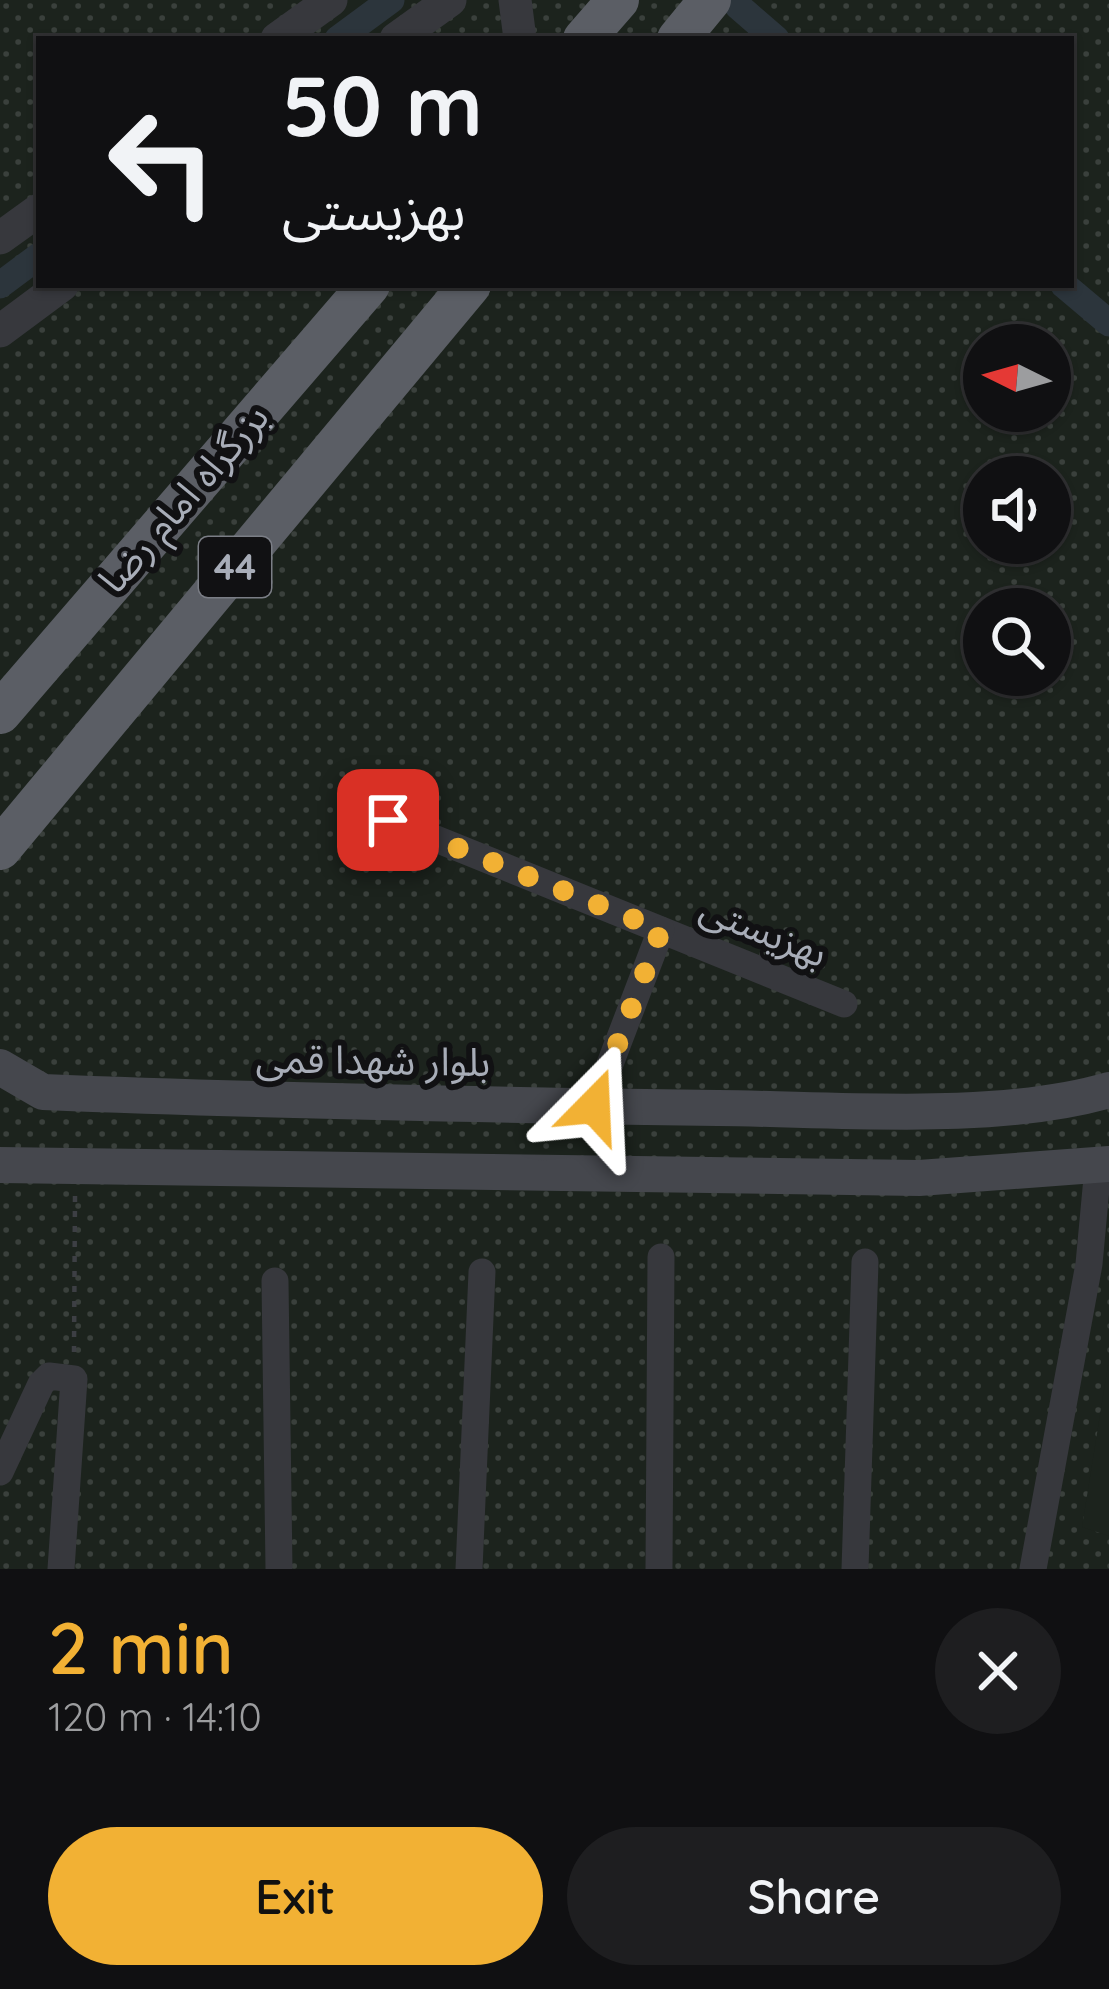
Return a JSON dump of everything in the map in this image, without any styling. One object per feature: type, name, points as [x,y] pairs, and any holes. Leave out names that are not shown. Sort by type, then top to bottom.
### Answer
[{"type":"highway","points":[[587,36],[618,0]]},
{"type":"highway","points":[[680,36],[710,0]]},
{"type":"highway","name":"بزرگراه امام رضا","points":[[8,700],[366,288]]},
{"type":"highway","name":"بزرگراه امام رضا","points":[[0,849],[468,288]]},
{"type":"main road","name":"بلوار شهدا قمی","points":[[8,1080],[43,1092],[151,1096],[903,1110],[1072,1101],[1109,1090]]},
{"type":"main road","points":[[0,1165],[919,1178],[1104,1166]]},
{"type":"street","points":[[281,36],[331,0]]},
{"type":"street","points":[[400,36],[450,0]]},
{"type":"street","points":[[515,0],[520,36]]},
{"type":"street","points":[[0,238],[36,212]]},
{"type":"street","points":[[0,331],[58,288]]},
{"type":"street","name":"بهزیستی","points":[[388,820],[844,1004]]},
{"type":"street","points":[[594,1106],[661,930]]},
{"type":"street","points":[[1033,1569],[1104,1166]]},
{"type":"street","points":[[659,1569],[661,1257]]},
{"type":"street","points":[[855,1569],[865,1262]]},
{"type":"street","points":[[469,1569],[482,1272]]},
{"type":"street","points":[[275,1281],[278,1569]]},
{"type":"street","points":[[0,1472],[41,1384],[49,1376],[74,1379],[61,1569]]},
{"type":"path","points":[[74,1379],[75,1166]]},
{"type":"shaded area","points":[[0,0],[1109,0],[1109,1569],[0,1569]]},
{"type":"shaded area","points":[[1109,1366],[1109,1536],[1082,1527]]},
{"type":"waterway","points":[[342,36],[391,0]]},
{"type":"waterway","points":[[738,6],[773,36]]},
{"type":"waterway","points":[[0,285],[36,258]]},
{"type":"waterway","points":[[1068,288],[1109,323]]},
{"type":"route","points":[[388,820],[661,930],[594,1106]]}]
